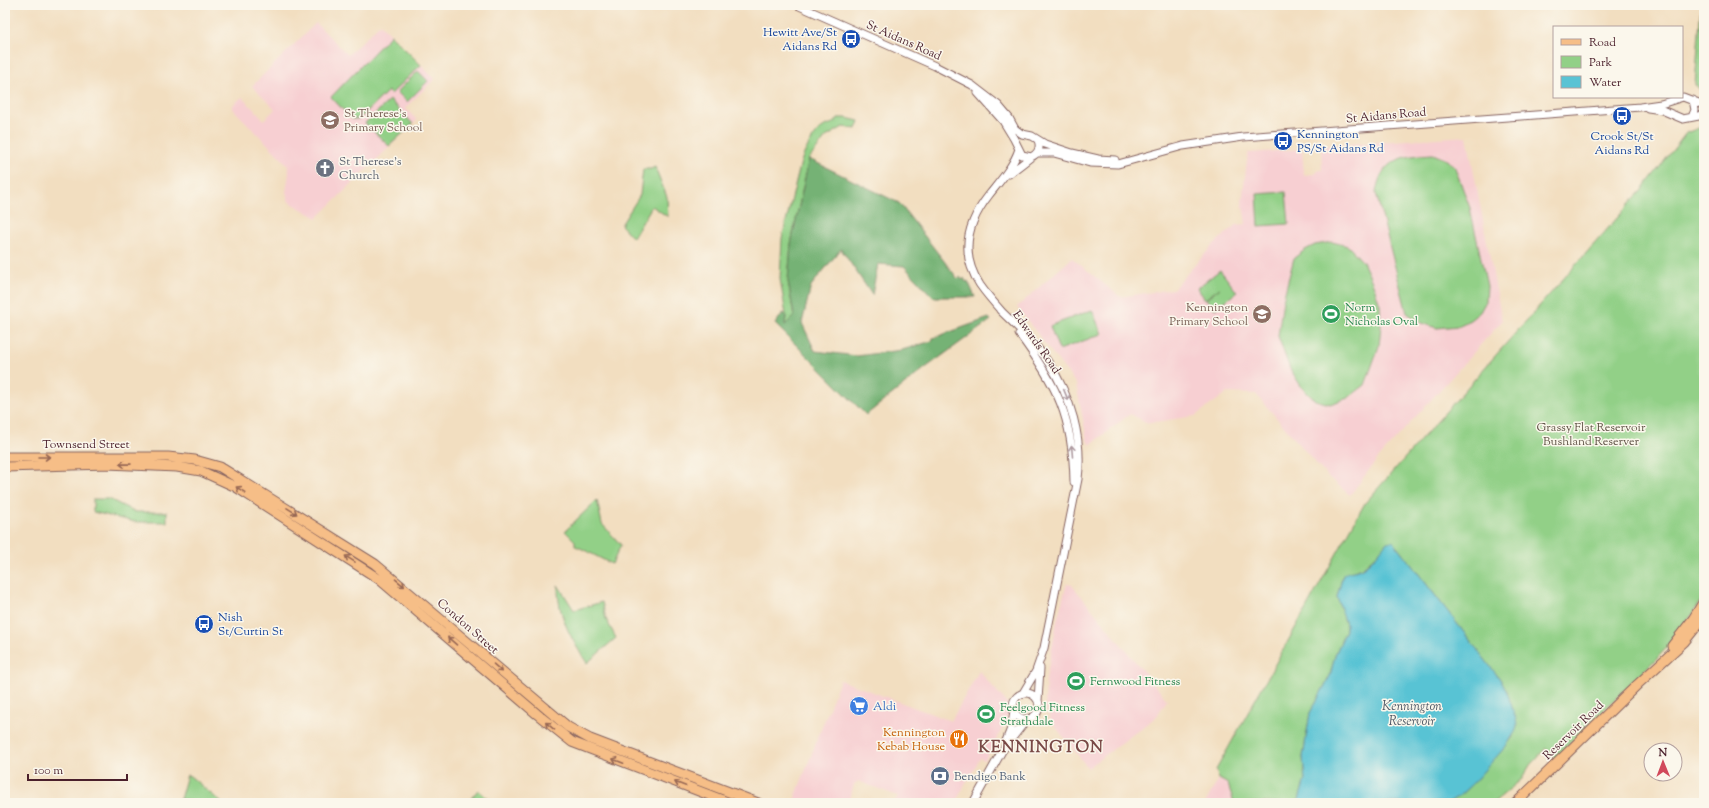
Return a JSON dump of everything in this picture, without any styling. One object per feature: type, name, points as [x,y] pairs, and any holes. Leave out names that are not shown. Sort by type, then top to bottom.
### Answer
[{"type":"main road","name":"Townsend Street","points":[[5,457],[168,456]]},
{"type":"main road","points":[[168,456],[180,462],[211,469],[216,472],[220,478]]},
{"type":"main road","name":"Condon Street","points":[[168,456],[195,460],[226,470],[375,564],[414,595],[568,727],[590,739],[758,803]]},
{"type":"main road","name":"Townsend Street","points":[[5,467],[107,464],[164,466]]},
{"type":"main road","name":"Condon Street","points":[[164,466],[194,469],[220,478],[337,551],[374,576],[408,603],[562,735],[583,747],[730,803]]},
{"type":"main road","points":[[337,551],[342,542]]},
{"type":"main road","points":[[408,603],[414,595]]},
{"type":"main road","name":"Reservoir Road","points":[[1647,675],[1687,628],[1704,601]]},
{"type":"main road","name":"Reservoir Road","points":[[1516,803],[1647,675],[1684,642],[1704,617]]},
{"type":"main road","points":[[654,774],[657,765]]},
{"type":"street","name":"St Aidans Road","points":[[797,5],[957,77],[980,90],[1006,114],[1018,132],[1026,136]]},
{"type":"street","name":"St Aidans Road","points":[[957,77],[976,92],[998,115],[1010,131],[1018,148]]},
{"type":"street","points":[[1683,97],[1704,105]]},
{"type":"street","points":[[1680,98],[1676,99],[1673,105],[1674,115],[1683,119],[1704,115]]},
{"type":"street","name":"St Aidans Road","points":[[1034,155],[1054,153],[1080,161],[1118,164],[1183,146],[1238,138],[1640,107],[1661,104],[1676,99]]},
{"type":"street","points":[[1692,117],[1695,110],[1693,100]]},
{"type":"street","name":"St Aidans Road","points":[[1640,107],[1662,110],[1674,115]]},
{"type":"street","points":[[1026,136],[1032,136],[1038,140],[1039,147],[1034,155],[1022,155],[1018,148],[1020,140],[1026,136]]},
{"type":"street","name":"St Aidans Road","points":[[1038,140],[1062,150],[1089,157],[1117,160],[1137,159]]},
{"type":"street","name":"Edwards Road","points":[[1018,148],[1014,161],[1002,180],[976,214],[970,227],[968,247],[969,260],[973,274],[980,286],[1041,364],[1059,396],[1065,414],[1072,446],[1074,472],[1073,504]]},
{"type":"street","name":"Edwards Road","points":[[1002,180],[1018,165],[1034,155]]},
{"type":"street","name":"Edwards Road","points":[[1000,310],[1037,348],[1053,369],[1069,402],[1079,446],[1079,471],[1041,660],[1038,680],[1038,702]]},
{"type":"street","points":[[1053,369],[1051,372],[1059,396]]},
{"type":"street","name":"Edwards Road","points":[[1023,694],[1041,660]]},
{"type":"street","points":[[973,803],[1002,751],[1012,726],[1014,706],[1016,699],[1023,694],[1033,695],[1038,702],[1038,712],[1034,717],[1027,719],[1019,717],[1014,710]]},
{"type":"street","points":[[1002,751],[1027,719]]},
{"type":"shaded area","name":"St Therese's Primary School","points":[[316,23],[348,55],[380,24],[435,79],[405,108],[417,120],[317,218],[289,202],[286,192],[289,173],[287,164],[233,109],[233,105],[242,97],[264,120],[275,109],[252,86]]},
{"type":"shaded area","name":"Kennington Primary School","points":[[1467,136],[1502,321],[1376,461],[1350,495],[1326,475],[1256,394],[1227,393],[1195,416],[1148,423],[1130,414],[1090,445],[1087,440],[1076,384],[1017,307],[1072,258],[1120,297],[1173,289],[1214,244],[1236,225],[1246,224],[1242,201],[1248,153],[1302,149],[1304,175],[1315,174],[1318,170],[1322,170],[1321,146]]},
{"type":"shaded area","points":[[1067,583],[1071,584],[1167,700],[1156,717],[1088,768],[1051,721],[1045,707],[1046,679],[1057,621]]},
{"type":"shaded area","points":[[979,671],[1008,704],[1009,713],[1006,722],[985,760],[980,758],[955,803],[894,803],[898,796],[858,781],[854,785],[848,803],[793,803],[840,680],[951,721]]},
{"type":"shaded area","points":[[1219,779],[1228,784],[1234,803],[1205,803]]},
{"type":"green space","points":[[1701,5],[1704,5],[1704,95],[1695,85]]},
{"type":"green space","points":[[391,35],[421,65],[391,94],[388,91],[359,119],[352,119],[331,97]]},
{"type":"green space","points":[[418,71],[428,81],[407,102],[397,92]]},
{"type":"green space","points":[[390,100],[413,124],[389,146],[365,123]]},
{"type":"green space","points":[[838,118],[859,121],[856,129],[843,127],[826,137],[809,159],[791,244],[788,281],[794,316],[785,326],[786,315],[780,279],[782,238],[801,162],[807,148],[816,134],[823,127],[833,123]]},
{"type":"green space","name":"Grassy Flat Reservoir Bushland Reserver","points":[[1704,126],[1704,596],[1679,634],[1660,655],[1555,758],[1546,748],[1530,765],[1522,779],[1493,803],[1447,803],[1459,796],[1472,784],[1513,737],[1507,692],[1500,679],[1393,541],[1362,568],[1343,575],[1337,597],[1346,624],[1346,630],[1335,655],[1330,676],[1310,713],[1303,757],[1305,780],[1298,803],[1234,803],[1228,784],[1219,779],[1216,770],[1365,503],[1642,190],[1686,133]]},
{"type":"green space","points":[[1433,154],[1454,165],[1470,208],[1487,286],[1486,301],[1480,312],[1470,320],[1458,326],[1437,328],[1421,323],[1407,313],[1376,193],[1383,172],[1395,161],[1412,156]]},
{"type":"green space","points":[[809,159],[899,203],[958,279],[960,277],[962,280],[964,278],[966,282],[968,281],[975,297],[933,297],[904,266],[878,264],[872,295],[841,249],[811,286],[802,323],[815,351],[857,356],[902,350],[932,341],[933,338],[989,318],[991,320],[924,369],[866,415],[775,324],[783,313],[786,315],[785,325],[794,316],[788,281],[791,244]]},
{"type":"green space","points":[[655,167],[667,197],[668,217],[652,206],[633,238],[621,225],[640,195],[643,169],[651,169]]},
{"type":"green space","points":[[1286,192],[1289,224],[1259,226],[1257,194]]},
{"type":"green space","name":"Norm Nicholas Oval","points":[[1332,242],[1348,246],[1363,262],[1373,284],[1380,305],[1381,325],[1379,346],[1365,385],[1348,398],[1330,404],[1315,400],[1303,389],[1290,369],[1278,336],[1283,300],[1294,258],[1315,245]]},
{"type":"green space","points":[[1220,270],[1237,292],[1215,309],[1206,299],[1220,288],[1205,299],[1197,288]]},
{"type":"green space","points":[[1092,310],[1102,334],[1059,350],[1050,326]]},
{"type":"green space","points":[[93,499],[109,499],[135,512],[167,512],[167,522],[135,522],[93,512]]},
{"type":"green space","points":[[597,500],[602,524],[621,545],[612,564],[575,546],[575,541],[565,531]]},
{"type":"green space","points":[[558,585],[574,610],[602,602],[606,619],[616,638],[587,663],[566,626],[558,596]]},
{"type":"green space","points":[[187,775],[222,803],[197,803],[180,799]]},
{"type":"green space","points":[[478,790],[493,803],[467,803]]},
{"type":"water","name":"Kennington Reservoir","points":[[1393,541],[1500,679],[1507,692],[1516,719],[1517,727],[1507,745],[1472,784],[1459,796],[1447,803],[1298,803],[1305,780],[1303,757],[1310,713],[1330,676],[1335,655],[1346,630],[1346,624],[1337,597],[1343,575],[1366,566],[1387,542]]},
{"type":"place","name":"Hewitt Ave/St Aidans Rd","points":[[851,39]]},
{"type":"place","name":"Crook St/St Aidans Rd","points":[[1622,116]]},
{"type":"place","name":"St Therese's Primary School","points":[[330,120]]},
{"type":"place","name":"Kennington PS/St Aidans Rd","points":[[1283,141]]},
{"type":"place","name":"St Therese's Church","points":[[325,168]]},
{"type":"place","name":"Kennington Primary School","points":[[1262,314]]},
{"type":"place","name":"Norm Nicholas Oval","points":[[1331,314]]},
{"type":"place","name":"Nish St/Curtin St","points":[[204,624]]},
{"type":"place","name":"Fernwood Fitness","points":[[1076,681]]},
{"type":"place","name":"Aldi","points":[[859,706]]},
{"type":"place","name":"Feelgood Fitness Strathdale","points":[[986,714]]},
{"type":"place","name":"Kennington Kebab House","points":[[959,739]]},
{"type":"place","name":"Bendigo Bank","points":[[940,776]]},
{"type":"district","name":"KENNINGTON","points":[[1041,746]]}]
